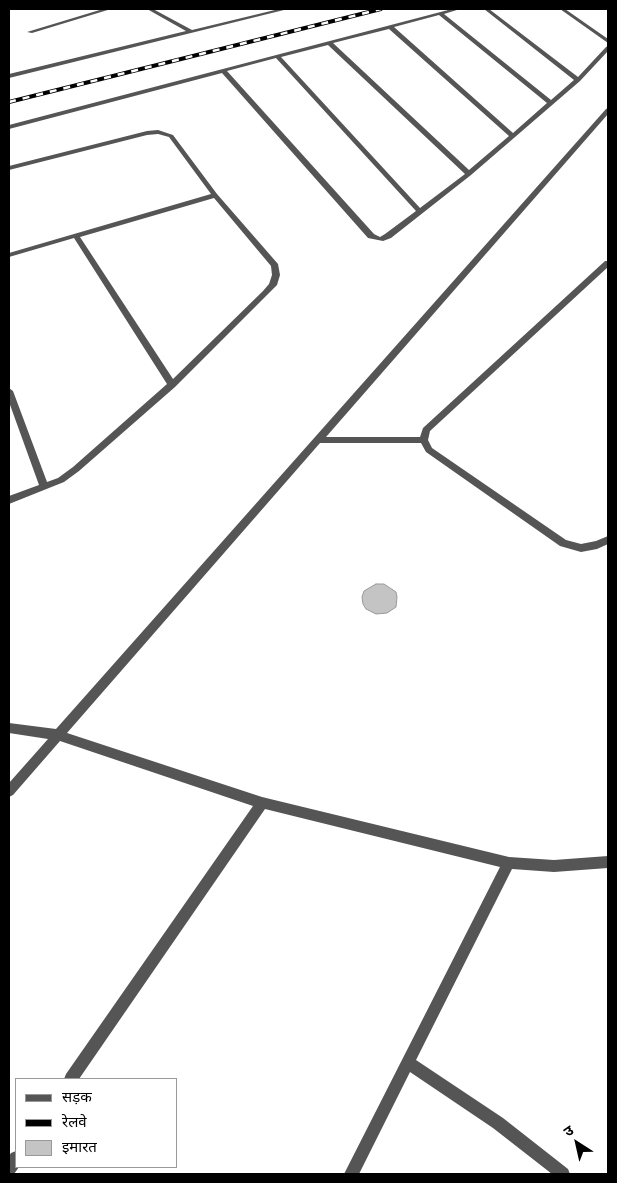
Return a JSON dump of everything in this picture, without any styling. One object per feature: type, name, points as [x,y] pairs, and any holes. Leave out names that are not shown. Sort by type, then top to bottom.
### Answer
[{"type":"street","points":[[30,32],[108,9]]},
{"type":"street","points":[[148,9],[190,32]]},
{"type":"street","points":[[9,76],[285,9]]},
{"type":"street","points":[[9,127],[457,9]]},
{"type":"street","points":[[486,9],[578,80]]},
{"type":"street","points":[[562,9],[608,41]]},
{"type":"street","points":[[440,13],[551,103]]},
{"type":"street","points":[[390,26],[513,136]]},
{"type":"street","points":[[329,43],[469,174]]},
{"type":"street","points":[[224,71],[374,238],[380,239],[388,236],[469,174],[578,80],[608,48]]},
{"type":"street","points":[[278,57],[419,211]]},
{"type":"street","points":[[9,791],[608,110]]},
{"type":"street","points":[[9,168],[147,133],[158,132],[171,136],[215,195],[274,266],[276,275],[273,285],[266,293],[172,385],[76,470],[61,480],[9,500]]},
{"type":"street","points":[[9,255],[77,237],[215,195]]},
{"type":"street","points":[[77,237],[172,385]]},
{"type":"street","points":[[608,263],[426,430],[424,440],[429,450],[563,543],[582,548],[597,545],[608,540]]},
{"type":"street","points":[[9,390],[44,487]]},
{"type":"street","points":[[319,440],[424,440]]},
{"type":"street","points":[[9,728],[58,735],[262,803],[509,862],[554,866],[608,862]]},
{"type":"street","points":[[72,1078],[262,803]]},
{"type":"street","points":[[351,1174],[509,862]]},
{"type":"street","points":[[407,1062],[498,1123],[563,1174]]},
{"type":"building","points":[[376,584],[384,584],[396,592],[396,607],[387,613],[376,614],[366,609],[363,604],[362,597],[364,591]]},
{"type":"railway","points":[[9,102],[381,9]]}]
